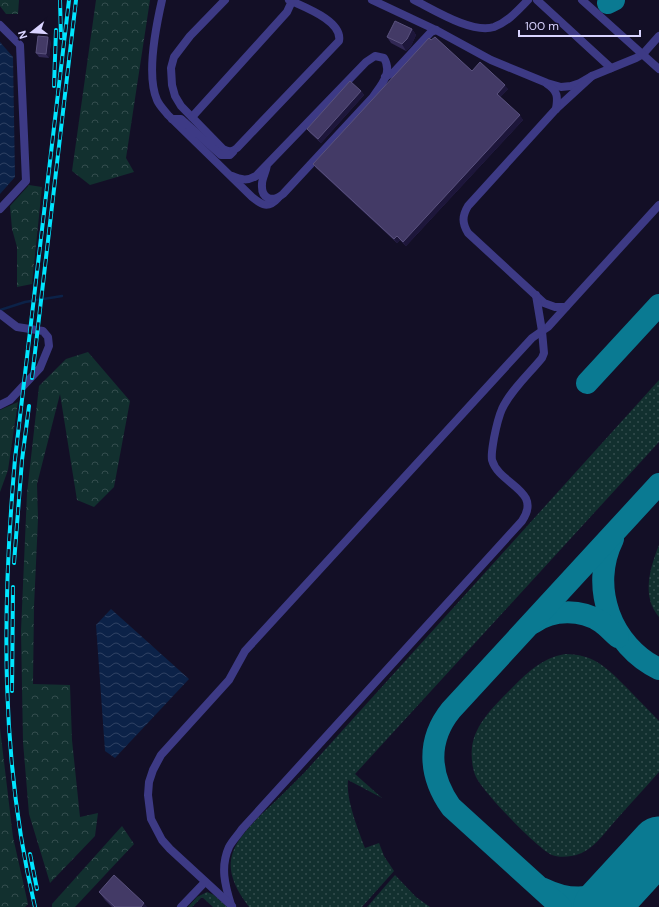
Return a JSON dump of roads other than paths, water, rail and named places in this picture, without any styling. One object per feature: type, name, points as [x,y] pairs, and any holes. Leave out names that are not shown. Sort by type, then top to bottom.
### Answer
[{"type":"street","points":[[162,0],[158,21],[152,78],[158,101],[172,119],[232,176],[237,184],[261,204],[273,204],[372,98],[388,72],[388,66],[384,58],[375,56],[370,58],[256,176],[249,180],[232,176]]},
{"type":"street","points":[[225,0],[190,36],[174,57],[171,68],[172,85],[175,96],[181,106],[223,149],[233,152]]},
{"type":"street","points":[[372,0],[436,30],[491,60],[547,83],[561,87],[571,86],[643,54],[659,36]]},
{"type":"street","points":[[414,0],[462,24],[478,28],[493,27],[500,24],[528,0]]},
{"type":"street","points":[[537,0],[612,68]]},
{"type":"street","points":[[582,0],[659,69]]},
{"type":"street","points":[[172,119],[181,119],[221,155],[230,155],[339,41],[339,31],[326,18],[290,1],[287,12],[192,118]]},
{"type":"street","points":[[0,25],[20,45],[26,181],[0,209]]},
{"type":"street","points":[[385,77],[394,72],[431,32],[436,30]]},
{"type":"street","points":[[566,307],[555,307],[544,302],[468,232],[464,226],[463,220],[464,212],[468,206],[556,109],[592,76]]},
{"type":"street","points":[[547,83],[554,88],[557,96],[556,109]]},
{"type":"street","points":[[267,166],[262,183],[262,190],[268,198],[278,198]]},
{"type":"street","points":[[232,906],[162,840],[151,819],[148,795],[149,782],[153,770],[161,755],[229,680],[245,651],[532,338],[548,327],[659,206]]},
{"type":"street","points":[[232,906],[226,889],[224,874],[224,864],[229,846],[242,829],[522,521],[527,513],[529,506],[526,498],[497,469],[492,459],[492,449],[498,419],[502,408],[513,392],[542,358],[544,353],[536,295]]},
{"type":"street","points":[[0,314],[17,327],[43,331],[48,337],[49,346],[40,368],[10,400],[0,405]]},
{"type":"street","points":[[182,907],[205,882]]},
{"type":"water","points":[[0,42],[13,57],[15,177],[0,194]]},
{"type":"water","points":[[111,609],[189,679],[115,758],[105,751],[96,625]]},
{"type":"waterway","points":[[0,310],[25,302],[62,296]]},
{"type":"railway","points":[[60,0],[61,38]]},
{"type":"railway","points":[[35,907],[15,796],[10,740],[6,628],[8,572],[15,459],[69,0]]},
{"type":"railway","points":[[32,378],[76,0]]},
{"type":"railway","points":[[54,86],[56,30]]},
{"type":"railway","points":[[14,563],[22,460],[29,406]]},
{"type":"railway","points":[[12,691],[13,587]]},
{"type":"railway","points":[[30,854],[37,889]]}]
